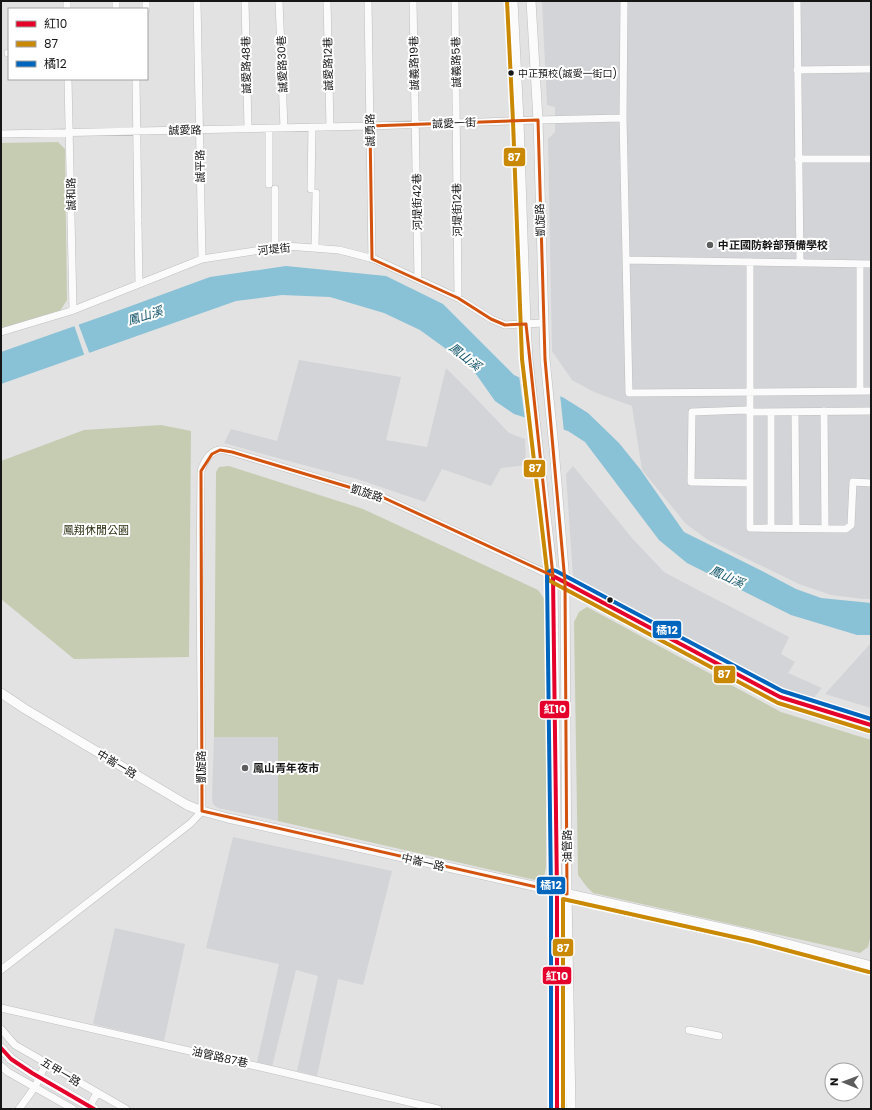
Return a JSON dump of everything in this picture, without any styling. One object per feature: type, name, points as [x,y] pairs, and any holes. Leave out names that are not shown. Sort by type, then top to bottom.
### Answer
[{"type":"street","name":"誠平路","points":[[197,1],[202,259]]},
{"type":"street","name":"誠愛路48巷","points":[[245,1],[248,128]]},
{"type":"street","name":"誠愛路30巷","points":[[279,1],[284,128]]},
{"type":"street","name":"誠愛路12巷","points":[[327,1],[330,127]]},
{"type":"street","name":"誠勇路","points":[[368,1],[372,259]]},
{"type":"street","name":"誠義路19巷","points":[[413,1],[416,124]]},
{"type":"street","name":"誠義路5巷","points":[[455,1],[456,123]]},
{"type":"street","name":"凱旋路","points":[[513,1],[528,359],[553,576]]},
{"type":"street","name":"凱旋路","points":[[532,1],[538,120],[545,359],[565,582]]},
{"type":"street","points":[[624,1],[623,118],[629,393],[871,391]]},
{"type":"street","points":[[797,1],[800,263]]},
{"type":"street","points":[[797,70],[871,69]]},
{"type":"street","name":"誠和路","points":[[68,80],[74,309]]},
{"type":"street","points":[[136,80],[139,284]]},
{"type":"street","name":"誠愛一街","points":[[370,126],[623,118]]},
{"type":"street","name":"河堤街12巷","points":[[456,123],[458,298]]},
{"type":"street","name":"河堤街42巷","points":[[416,124],[418,279]]},
{"type":"street","name":"誠愛路","points":[[1,134],[370,126]]},
{"type":"street","points":[[312,127],[315,248]]},
{"type":"street","points":[[269,128],[275,248]]},
{"type":"street","points":[[798,159],[871,158]]},
{"type":"street","name":"河堤街","points":[[1,332],[74,309],[202,259],[287,246],[339,250],[372,259],[458,298],[491,319],[505,325],[543,323]]},
{"type":"street","points":[[626,260],[871,264]]},
{"type":"street","points":[[750,262],[750,528],[846,529],[851,526],[853,482],[871,482]]},
{"type":"street","points":[[860,264],[860,391]]},
{"type":"street","points":[[750,483],[691,482],[692,412],[746,410],[749,412],[871,411]]},
{"type":"street","points":[[824,411],[826,528]]},
{"type":"street","points":[[771,412],[771,528]]},
{"type":"street","points":[[795,412],[796,528]]},
{"type":"street","name":"凱旋路","points":[[202,811],[200,586],[201,471],[204,462],[212,454],[220,450],[232,452],[382,497],[553,576]]},
{"type":"street","points":[[553,576],[780,698],[871,726]]},
{"type":"street","name":"油管路","points":[[553,576],[557,892],[557,1109]]},
{"type":"street","name":"油管路","points":[[565,582],[567,894],[571,1109]]},
{"type":"street","name":"中崙一路","points":[[1,694],[187,805],[202,811],[557,892],[754,935],[871,966]]},
{"type":"street","points":[[1,970],[192,823],[202,811]]},
{"type":"street","name":"油管路87巷","points":[[1,1008],[269,1068],[438,1109]]},
{"type":"street","name":"五甲一路","points":[[1,1029],[15,1045],[126,1109]]},
{"type":"street","points":[[689,1030],[719,1036]]},
{"type":"street","name":"五甲一路","points":[[1,1048],[11,1059],[91,1108]]},
{"type":"street","points":[[20,1109],[35,1087],[46,1063]]},
{"type":"street","points":[[1,1066],[8,1072],[73,1109]]},
{"type":"street","points":[[91,1108],[97,1093]]},
{"type":"highlighted area","points":[[538,120],[545,359],[565,582],[567,894],[202,811],[201,471],[212,454],[220,450],[232,452],[382,497],[553,576],[526,324],[505,325],[491,319],[458,298],[372,259],[370,126]]},
{"type":"shaded area","name":"中正國防幹部預備學校","points":[[542,1],[871,1],[871,599],[831,595],[799,584],[708,540],[686,524],[642,470],[632,406],[594,392],[572,380],[552,351],[548,139],[555,132],[555,107],[547,105]]},
{"type":"shaded area","points":[[299,360],[401,377],[386,440],[427,447],[446,368],[509,433],[525,439],[526,465],[501,468],[491,486],[442,469],[425,502],[357,479],[224,443],[231,429],[277,441]]},
{"type":"shaded area","points":[[573,466],[632,538],[664,572],[789,637],[781,654],[795,662],[788,673],[822,688],[812,700],[773,685],[587,586],[573,577],[566,474]]},
{"type":"shaded area","points":[[870,644],[871,708],[825,694]]},
{"type":"shaded area","name":"鳳山青年夜市","points":[[278,736],[278,821],[218,808],[215,806],[212,798],[214,737]]},
{"type":"shaded area","points":[[233,837],[392,871],[363,985],[338,979],[317,1076],[297,1071],[318,976],[296,970],[272,1067],[257,1062],[279,964],[206,948]]},
{"type":"shaded area","points":[[115,928],[185,944],[164,1041],[93,1024]]},
{"type":"green space","points":[[58,142],[65,149],[67,300],[60,311],[1,330],[1,143]]},
{"type":"green space","name":"鳳翔休閒公園","points":[[161,425],[191,431],[189,657],[74,659],[1,599],[1,461],[84,430]]},
{"type":"green space","points":[[229,466],[363,509],[538,590],[546,601],[546,867],[544,877],[535,880],[278,821],[278,737],[214,737],[216,472],[219,467]]},
{"type":"green space","points":[[587,607],[781,712],[871,740],[871,934],[868,947],[860,953],[593,893],[587,887],[578,875],[574,622],[579,612]]},
{"type":"water","name":"鳳山溪","points":[[286,266],[386,276],[443,304],[514,375],[564,398],[588,413],[619,443],[640,469],[684,532],[796,589],[821,598],[871,603],[871,635],[857,635],[791,615],[687,563],[659,540],[585,442],[568,431],[514,414],[495,401],[471,367],[420,330],[384,313],[330,297],[282,295],[236,301],[1,384],[1,352],[210,277]]},
{"type":"pier","points":[[78,323],[90,355],[85,357],[74,325]]},
{"type":"pier","points":[[519,375],[560,394],[564,432],[525,420]]},
{"type":"transit line","name":"87","points":[[507,1],[522,359],[548,579],[778,703],[869,731]]},
{"type":"transit line","name":"橘12","points":[[551,1109],[551,892],[547,576],[549,572],[551,570],[556,571],[782,691],[871,719]]},
{"type":"transit line","name":"紅10","points":[[553,576],[557,892],[557,1109]]},
{"type":"transit line","name":"紅10","points":[[553,576],[780,697],[871,725]]},
{"type":"transit line","name":"87","points":[[563,1109],[563,899],[752,941],[869,972]]},
{"type":"transit line","name":"紅10","points":[[1,1048],[11,1059],[32,1073],[94,1109]]},
{"type":"place","name":"中正預校(誠愛一街口)","points":[[511,73]]},
{"type":"place","name":"中正國防幹部預備學校","points":[[710,245]]},
{"type":"place","name":"鳳山青年夜市","points":[[245,768]]}]
